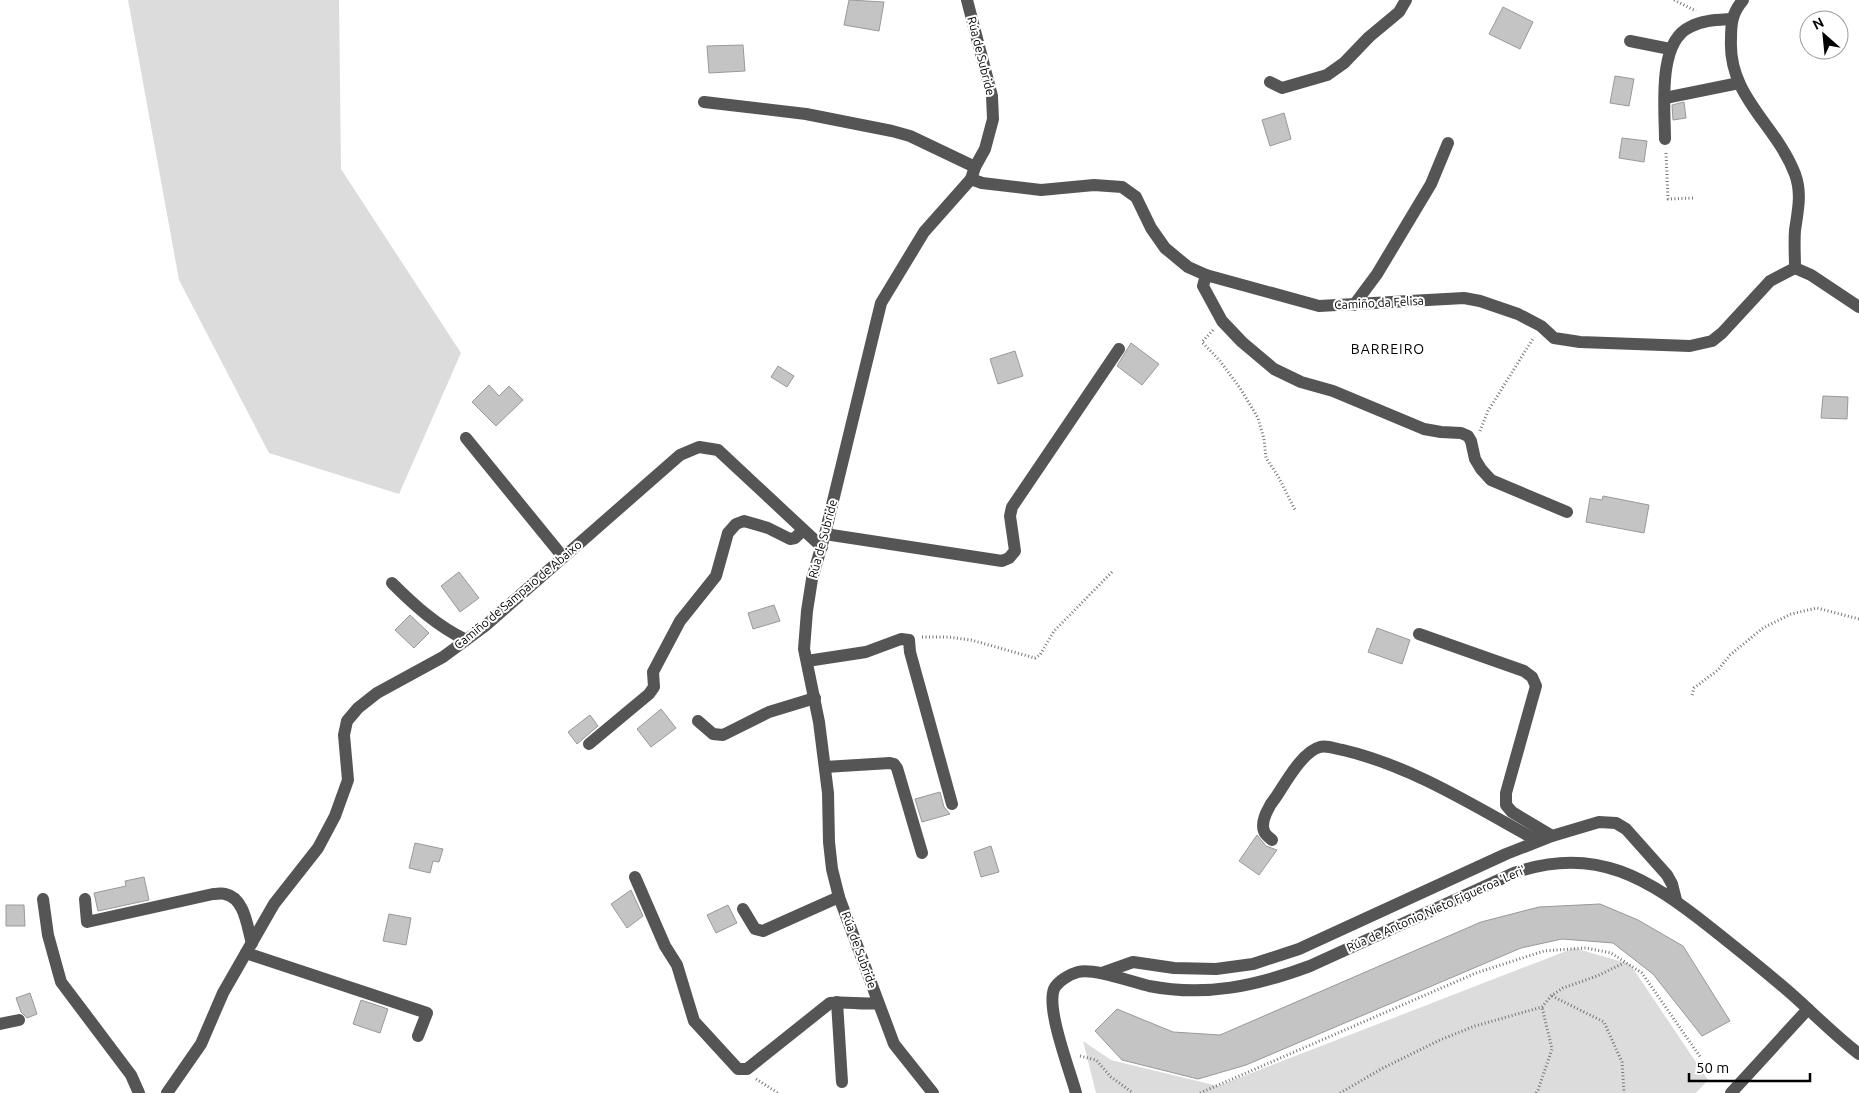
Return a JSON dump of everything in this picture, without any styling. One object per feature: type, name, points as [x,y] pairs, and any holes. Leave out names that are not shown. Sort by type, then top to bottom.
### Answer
[{"type":"street","name":"Rúa de Subride","points":[[933,1093],[894,1044],[839,897],[832,869],[829,842],[828,793],[825,767],[815,698],[804,649],[812,579],[822,547],[882,303],[924,232],[973,173],[986,149],[993,119],[992,96],[967,0]]},
{"type":"street","points":[[1270,82],[1282,88],[1327,75],[1344,63],[1369,37],[1399,12],[1406,0]]},
{"type":"street","points":[[1743,0],[1732,19],[1730,42],[1734,72],[1744,95],[1777,140],[1795,174],[1800,192],[1795,231],[1795,268],[1811,275],[1859,307]]},
{"type":"street","points":[[1665,139],[1665,81],[1670,49],[1676,37],[1688,28],[1704,21],[1732,19]]},
{"type":"street","points":[[1630,41],[1670,49]]},
{"type":"street","points":[[1665,98],[1739,83]]},
{"type":"street","name":"Camiño da Felisa","points":[[704,102],[806,114],[910,136],[973,173],[982,183],[1041,190],[1088,185],[1122,187],[1136,197],[1151,228],[1165,248],[1188,267],[1206,275],[1319,306],[1464,298],[1480,301],[1518,314],[1541,326],[1554,338],[1580,342],[1690,346],[1712,341],[1722,334],[1770,281],[1795,268]]},
{"type":"street","points":[[1354,305],[1377,274],[1431,184],[1448,143]]},
{"type":"street","points":[[1206,275],[1203,286],[1222,321],[1242,342],[1274,369],[1301,382],[1332,391],[1424,428],[1441,432],[1461,433],[1468,436],[1475,459],[1481,469],[1492,480],[1567,512]]},
{"type":"street","points":[[825,534],[1002,562],[1010,558],[1014,552],[1010,516],[1012,507],[1119,349]]},
{"type":"street","points":[[466,438],[563,558]]},
{"type":"street","name":"Camiño de Sampaio de Abaixo","points":[[167,1093],[201,1044],[223,992],[274,904],[318,848],[335,816],[348,780],[344,735],[347,721],[358,708],[377,693],[443,657],[485,626],[680,455],[699,447],[718,450],[822,547]]},
{"type":"street","points":[[589,744],[650,694],[654,687],[653,672],[680,621],[716,576],[728,533],[736,524],[744,521],[768,528],[790,539],[795,538],[803,530]]},
{"type":"street","points":[[392,583],[416,607],[452,633],[466,640]]},
{"type":"street","points":[[1419,634],[1524,671],[1532,677],[1536,686],[1506,793],[1506,805],[1512,812],[1552,836]]},
{"type":"street","points":[[807,661],[866,652],[901,639],[909,640],[910,652],[952,804]]},
{"type":"street","points":[[698,721],[713,734],[723,735],[769,712],[815,698]]},
{"type":"street","points":[[1272,840],[1264,833],[1263,826],[1270,805],[1304,758],[1311,751],[1325,746],[1357,753],[1399,769],[1455,795],[1538,841]]},
{"type":"street","points":[[825,767],[894,764],[897,768],[922,853]]},
{"type":"street","points":[[1102,974],[1132,962],[1174,968],[1216,969],[1253,964],[1299,949],[1506,854],[1552,836],[1599,822],[1616,823],[1626,829],[1666,875],[1672,884],[1676,900]]},
{"type":"street","name":"Rúa de Antonio Nieto Figueroa 'Leri'","points":[[1076,1093],[1054,1017],[1052,1003],[1054,989],[1064,978],[1080,971],[1102,974],[1150,986],[1191,991],[1242,987],[1275,979],[1310,966],[1498,879],[1544,864],[1581,862],[1602,865],[1621,871],[1676,900],[1766,971],[1859,1054]]},
{"type":"street","points":[[635,877],[665,946],[677,965],[694,1021],[738,1069],[747,1069],[830,1003],[863,1005],[878,1003]]},
{"type":"street","points":[[84,899],[87,922],[213,894],[225,894],[236,899],[243,912],[249,948],[426,1013],[418,1036]]},
{"type":"street","points":[[744,909],[755,929],[763,931],[839,897]]},
{"type":"street","points":[[43,899],[48,935],[61,982],[131,1075],[139,1093]]},
{"type":"street","points":[[837,1002],[842,1082]]},
{"type":"street","points":[[1731,1093],[1808,1009]]},
{"type":"street","points":[[0,1024],[19,1020]]},
{"type":"path","points":[[1665,139],[1668,199],[1695,198]]},
{"type":"path","points":[[1222,321],[1202,342],[1220,361],[1240,388],[1258,418],[1264,439],[1266,458],[1296,510]]},
{"type":"path","points":[[1471,441],[1480,431],[1488,412],[1541,326]]},
{"type":"path","points":[[909,640],[918,637],[948,637],[971,640],[1035,658],[1040,654],[1054,631],[1112,572]]},
{"type":"path","points":[[1692,695],[1694,688],[1718,670],[1730,655],[1763,628],[1791,614],[1817,608],[1859,619]]},
{"type":"path","points":[[1200,1093],[1468,977],[1515,959],[1544,951],[1586,948],[1611,953],[1642,973],[1701,1058]]},
{"type":"path","points":[[1340,1093],[1382,1068],[1440,1040],[1475,1026],[1542,1007],[1551,996],[1563,988],[1625,962]]},
{"type":"path","points":[[1551,996],[1604,1022],[1622,1062],[1624,1093]]},
{"type":"path","points":[[1536,1093],[1552,1049],[1542,1007]]},
{"type":"path","points":[[1080,1056],[1096,1060],[1111,1077],[1133,1093]]},
{"type":"path","points":[[742,1069],[778,1093]]},
{"type":"shaded area","points":[[128,0],[339,0],[341,169],[461,353],[399,494],[269,453],[179,280]]},
{"type":"shaded area","points":[[1574,948],[1630,964],[1708,1080],[1696,1093],[1096,1093],[1083,1041],[1111,1060],[1218,1086]]},
{"type":"building","points":[[849,0],[884,2],[879,31],[844,25]]},
{"type":"building","points":[[1503,7],[1533,22],[1520,49],[1489,34]]},
{"type":"building","points":[[743,45],[745,71],[709,73],[707,46]]},
{"type":"building","points":[[1615,76],[1634,79],[1629,106],[1610,103]]},
{"type":"building","points":[[1684,102],[1686,118],[1673,120],[1672,105]]},
{"type":"building","points":[[1284,113],[1291,139],[1270,146],[1262,120]]},
{"type":"building","points":[[1622,138],[1647,141],[1644,162],[1619,158]]},
{"type":"building","points":[[1131,343],[1159,364],[1142,385],[1117,366]]},
{"type":"building","points":[[1015,351],[1023,376],[998,384],[990,359]]},
{"type":"building","points":[[778,366],[794,376],[787,387],[771,377]]},
{"type":"building","points":[[489,385],[499,396],[509,386],[523,400],[496,426],[472,402]]},
{"type":"building","points":[[1823,396],[1848,397],[1847,419],[1821,418]]},
{"type":"building","points":[[1603,496],[1649,505],[1644,533],[1586,522],[1590,498],[1602,500]]},
{"type":"building","points":[[459,572],[479,598],[460,612],[441,586]]},
{"type":"building","points":[[774,605],[780,621],[753,629],[748,613]]},
{"type":"building","points":[[410,615],[429,633],[414,648],[395,630]]},
{"type":"building","points":[[1377,628],[1410,640],[1402,664],[1368,652]]},
{"type":"building","points":[[661,709],[676,728],[651,747],[637,729]]},
{"type":"building","points":[[590,715],[598,726],[577,744],[568,732]]},
{"type":"building","points":[[940,792],[944,807],[950,814],[922,822],[915,799]]},
{"type":"building","points":[[1257,835],[1266,846],[1277,850],[1259,875],[1239,861]]},
{"type":"building","points":[[415,843],[443,849],[439,862],[433,861],[430,873],[409,868]]},
{"type":"building","points":[[991,846],[999,872],[981,877],[974,852]]},
{"type":"building","points":[[144,877],[149,900],[98,911],[94,893],[126,886],[125,881]]},
{"type":"building","points":[[631,890],[643,916],[627,928],[611,904]]},
{"type":"building","points":[[1600,904],[1638,920],[1683,946],[1730,1021],[1702,1036],[1653,974],[1613,943],[1562,939],[1521,948],[1246,1065],[1198,1079],[1122,1060],[1095,1031],[1117,1009],[1173,1032],[1220,1035],[1481,922],[1539,907]]},
{"type":"building","points":[[6,905],[24,905],[25,926],[6,926]]},
{"type":"building","points":[[728,905],[737,923],[716,933],[707,915]]},
{"type":"building","points":[[389,914],[411,918],[406,945],[383,941]]},
{"type":"building","points":[[30,993],[37,1014],[27,1018],[21,1012],[16,998]]},
{"type":"building","points":[[361,1000],[388,1009],[380,1033],[353,1024]]},
{"type":"district","name":"BARREIRO","points":[[1388,349]]}]
